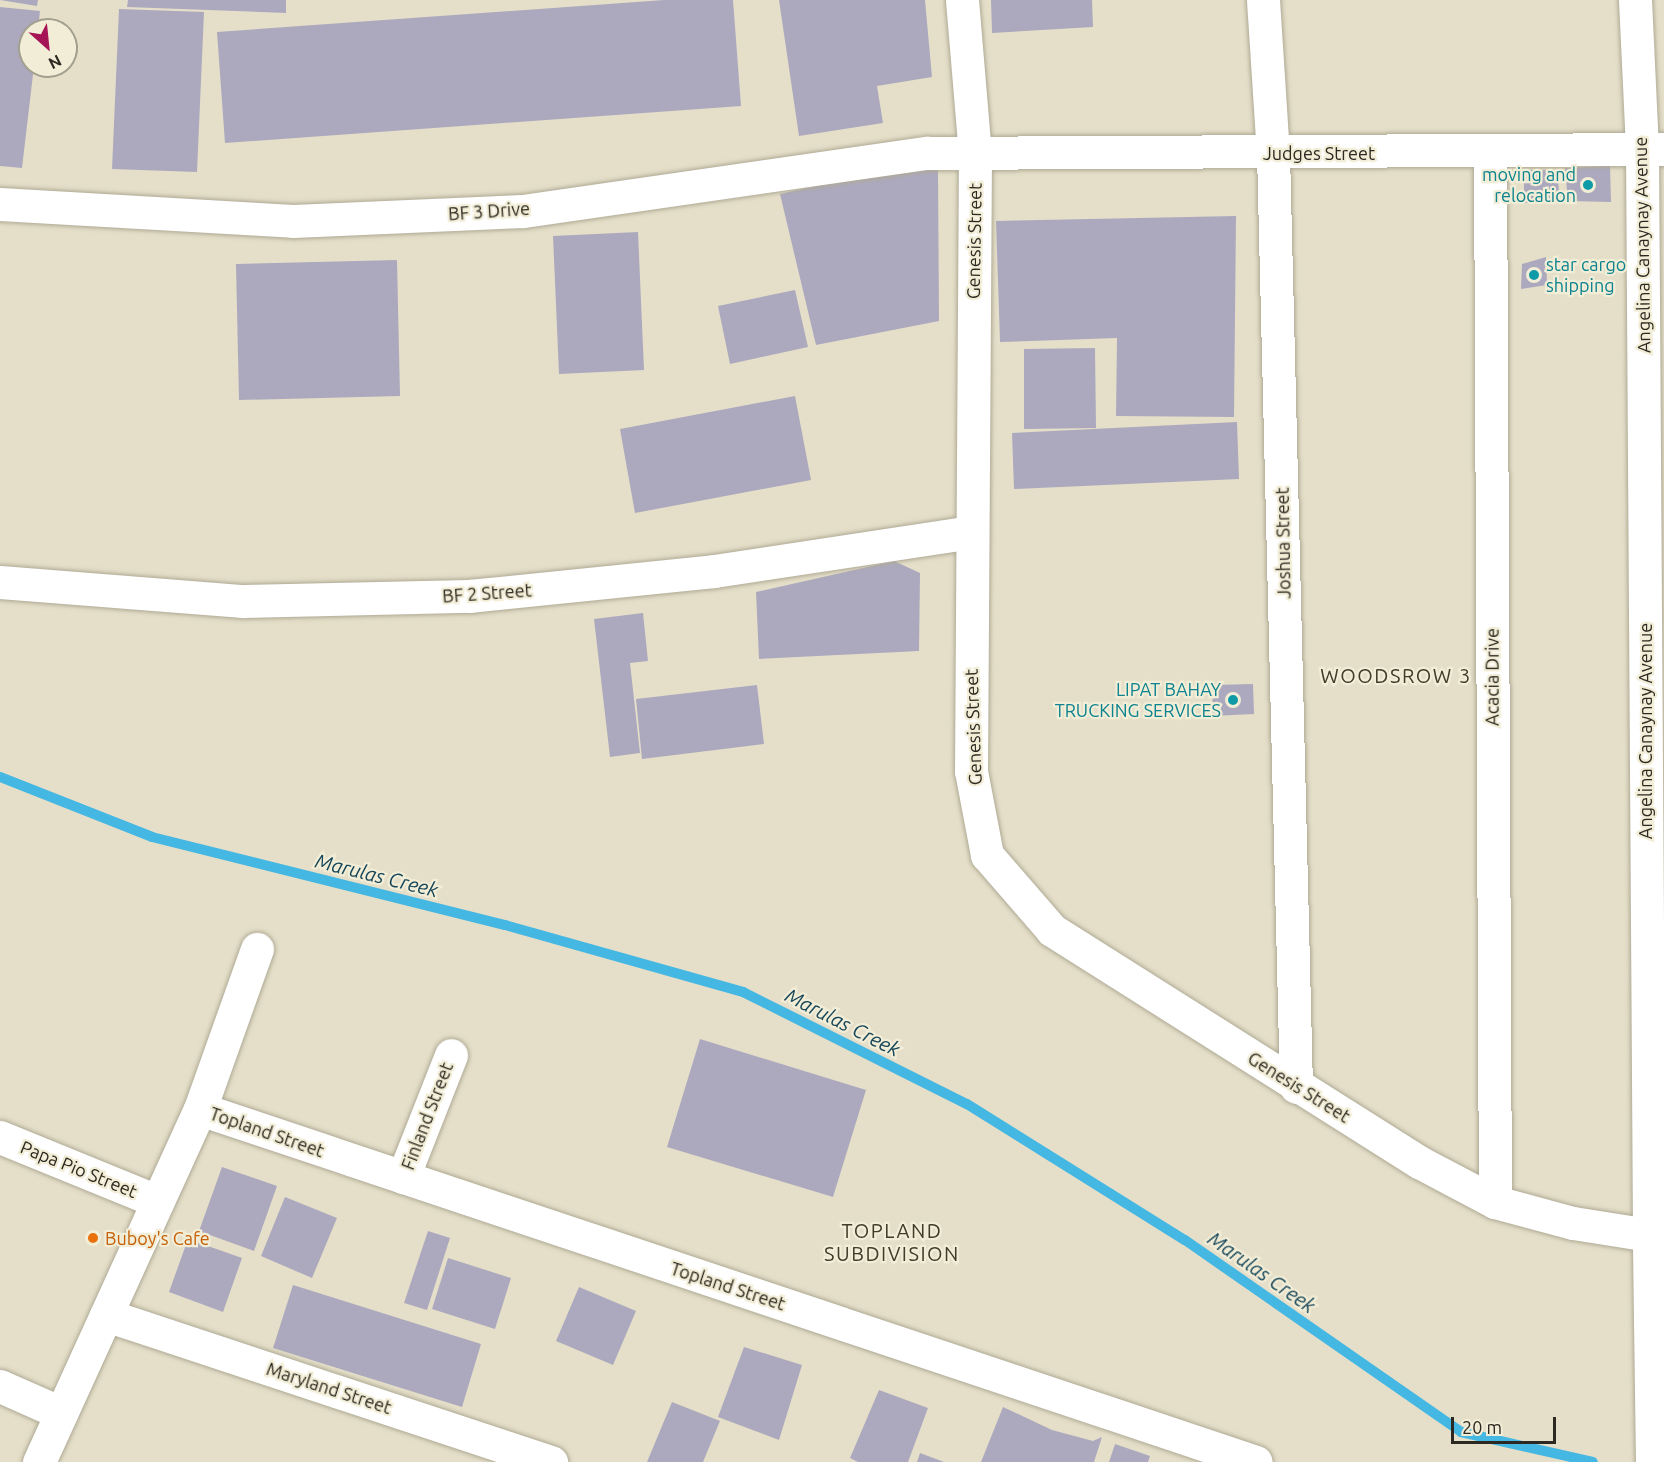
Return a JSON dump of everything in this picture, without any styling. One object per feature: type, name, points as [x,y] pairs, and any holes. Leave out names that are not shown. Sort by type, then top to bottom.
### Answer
[{"type":"street","name":"Genesis Street","points":[[962,0],[975,154],[971,771],[987,855],[1052,930],[1296,1087],[1419,1162],[1495,1202],[1573,1223],[1657,1235]]},
{"type":"street","name":"Joshua Street","points":[[1263,0],[1273,153],[1296,1087]]},
{"type":"street","name":"Angelina Canaynay Avenue","points":[[1635,0],[1653,149],[1657,1235],[1652,1462]]},
{"type":"street","name":"Judges Street","points":[[975,154],[1653,149]]},
{"type":"street","name":"Acacia Drive","points":[[1490,152],[1495,1202]]},
{"type":"street","name":"BF 3 Drive","points":[[0,204],[293,221],[511,211],[894,156],[975,154]]},
{"type":"street","name":"BF 2 Street","points":[[0,582],[243,601],[469,596],[714,571],[971,532]]},
{"type":"street","points":[[39,1462],[200,1109],[257,949]]},
{"type":"street","name":"Finland Street","points":[[403,1177],[451,1055]]},
{"type":"street","name":"Topland Street","points":[[200,1109],[1256,1462]]},
{"type":"street","name":"Papa Pio Street","points":[[0,1137],[158,1201]]},
{"type":"street","name":"Maryland Street","points":[[106,1315],[551,1462]]},
{"type":"street","points":[[0,1386],[62,1413]]},
{"type":"building","points":[[0,0],[38,0],[37,6]]},
{"type":"building","points":[[128,0],[286,0],[286,13],[127,7]]},
{"type":"building","points":[[664,0],[733,0],[741,106],[225,143],[217,32]]},
{"type":"building","points":[[779,0],[925,0],[932,77],[877,86],[883,123],[799,136]]},
{"type":"building","points":[[991,0],[1092,0],[1093,27],[992,33]]},
{"type":"building","points":[[0,7],[40,11],[39,18],[18,18],[18,78],[33,78],[22,168],[0,166]]},
{"type":"building","points":[[119,9],[204,12],[197,172],[112,169]]},
{"type":"building","points":[[915,164],[938,170],[939,321],[816,345],[780,194]]},
{"type":"building","name":"moving and relocation","points":[[1610,166],[1611,202],[1568,201],[1565,168]]},
{"type":"building","points":[[1524,170],[1557,170],[1560,202],[1524,203]]},
{"type":"building","points":[[1236,216],[1234,417],[1116,416],[1117,338],[1000,342],[996,221]]},
{"type":"building","points":[[638,232],[644,370],[559,374],[553,236]]},
{"type":"building","name":"star cargo shipping","points":[[1546,257],[1547,285],[1521,289],[1522,264]]},
{"type":"building","points":[[397,260],[400,396],[239,400],[236,264]]},
{"type":"building","points":[[795,290],[808,347],[730,364],[718,306]]},
{"type":"building","points":[[1095,348],[1096,428],[1024,429],[1024,349]]},
{"type":"building","points":[[795,396],[811,480],[635,513],[620,429]]},
{"type":"building","points":[[1237,422],[1239,479],[1014,489],[1012,433]]},
{"type":"building","points":[[894,561],[920,573],[919,651],[759,659],[756,592]]},
{"type":"building","points":[[643,613],[648,661],[630,663],[640,753],[610,757],[594,619]]},
{"type":"building","name":"LIPAT BAHAY TRUCKING SERVICES","points":[[1253,684],[1254,714],[1212,716],[1213,685]]},
{"type":"building","points":[[757,685],[764,744],[642,759],[636,699]]},
{"type":"building","points":[[700,1039],[866,1090],[833,1197],[667,1147]]},
{"type":"building","points":[[222,1167],[277,1186],[254,1251],[199,1231]]},
{"type":"building","points":[[285,1197],[337,1218],[312,1278],[261,1256]]},
{"type":"building","points":[[428,1231],[450,1238],[427,1310],[404,1303]]},
{"type":"building","points":[[188,1239],[242,1258],[223,1312],[169,1292]]},
{"type":"building","points":[[448,1258],[511,1278],[495,1329],[432,1309]]},
{"type":"building","points":[[293,1285],[481,1344],[462,1407],[273,1348]]},
{"type":"building","points":[[579,1287],[636,1311],[613,1365],[556,1341]]},
{"type":"building","points":[[744,1347],[802,1365],[779,1440],[718,1417]]},
{"type":"building","points":[[879,1390],[928,1408],[908,1462],[858,1462],[850,1458]]},
{"type":"building","points":[[672,1402],[720,1421],[703,1462],[647,1462]]},
{"type":"building","points":[[1003,1407],[1052,1430],[1093,1441],[1102,1437],[1094,1462],[981,1462]]},
{"type":"building","points":[[1115,1444],[1150,1456],[1148,1462],[1109,1462]]},
{"type":"building","points":[[920,1453],[944,1462],[917,1462]]},
{"type":"waterway","name":"Marulas Creek","points":[[0,777],[152,837],[505,925],[743,992],[967,1104],[1185,1240],[1461,1432],[1593,1462]]},
{"type":"place","name":"moving and relocation","points":[[1588,185]]},
{"type":"place","name":"star cargo shipping","points":[[1534,275]]},
{"type":"place","name":"LIPAT BAHAY TRUCKING SERVICES","points":[[1233,700]]},
{"type":"place","name":"Buboy's Cafe","points":[[93,1238]]},
{"type":"district","name":"WOODSROW 3","points":[[1396,675]]},
{"type":"district","name":"TOPLAND SUBDIVISION","points":[[892,1242]]}]
